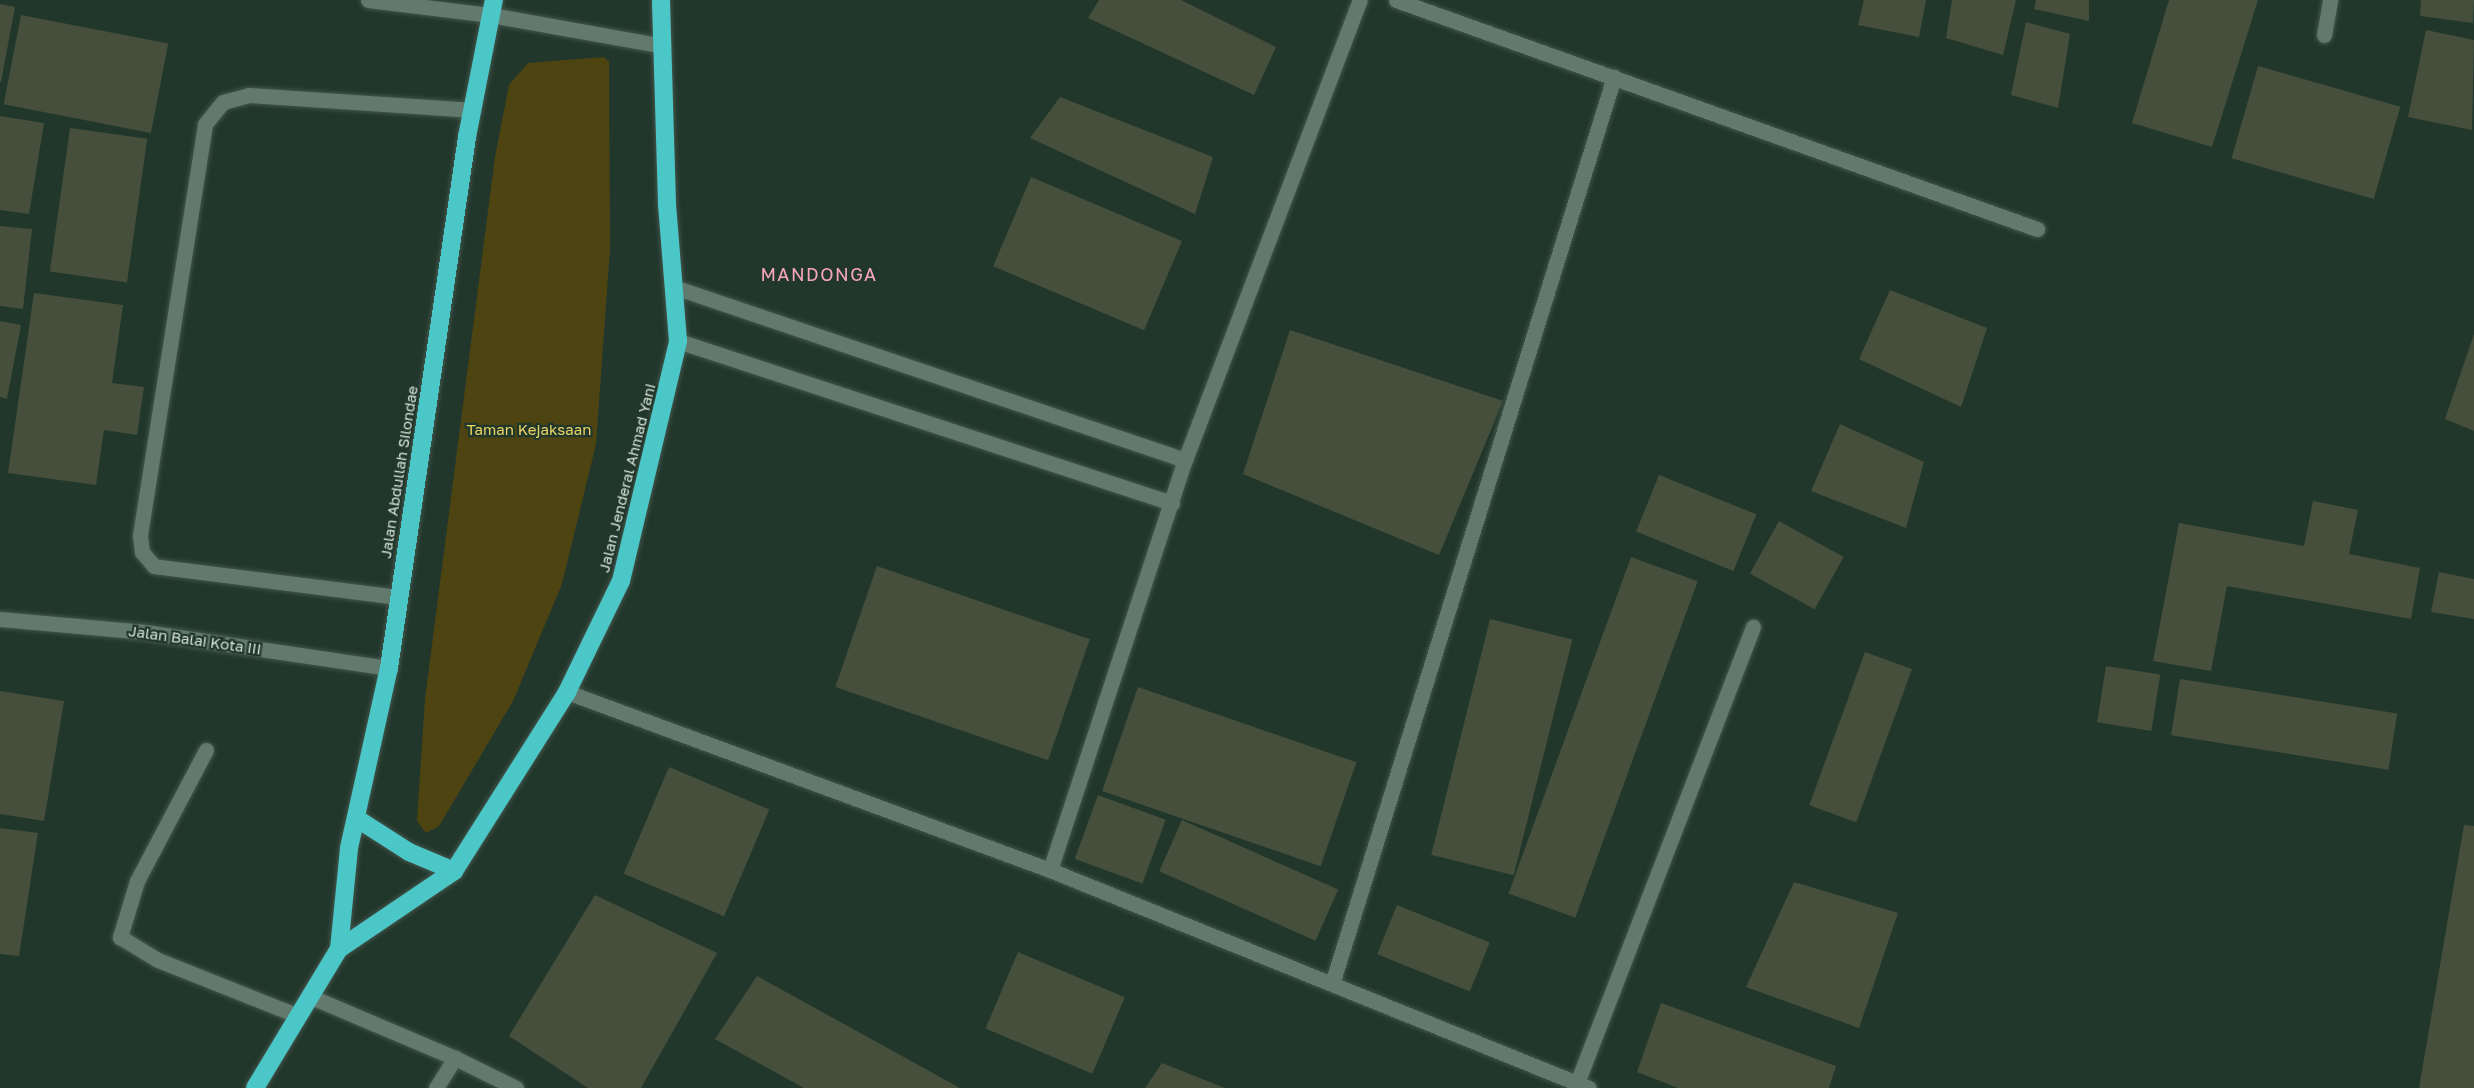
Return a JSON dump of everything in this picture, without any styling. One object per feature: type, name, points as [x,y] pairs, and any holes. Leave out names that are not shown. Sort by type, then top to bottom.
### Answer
[{"type":"highway","name":"Jalan Jenderal Ahmad Yani","points":[[255,1088],[296,1015],[339,949],[454,871],[567,692],[621,580],[678,341],[667,204],[661,0]]},
{"type":"highway","name":"Jalan Abdullah Silondae","points":[[339,949],[349,848],[389,668],[473,110],[492,8]]},
{"type":"highway","points":[[356,818],[409,852],[454,871]]},
{"type":"street","points":[[368,0],[492,8],[663,46]]},
{"type":"street","points":[[1050,870],[1185,460],[1360,0]]},
{"type":"street","points":[[1396,0],[2037,229]]},
{"type":"street","points":[[2324,35],[2330,0]]},
{"type":"street","points":[[1332,984],[1614,78]]},
{"type":"street","points":[[398,597],[154,566],[142,552],[140,535],[205,124],[223,102],[249,95],[473,110]]},
{"type":"street","points":[[674,287],[1185,460]]},
{"type":"street","points":[[678,341],[1172,503]]},
{"type":"street","name":"Jalan Balai Kota III","points":[[0,619],[145,632],[389,668]]},
{"type":"street","points":[[567,692],[1050,870],[1583,1086],[1753,627]]},
{"type":"street","points":[[206,750],[137,881],[120,938],[158,960],[296,1015]]},
{"type":"street","points":[[309,996],[454,1058],[516,1088]]},
{"type":"street","points":[[436,1088],[454,1058]]},
{"type":"green space","name":"Taman Kejaksaan","points":[[604,57],[609,62],[610,249],[596,444],[562,584],[513,701],[439,826],[426,833],[417,821],[425,699],[495,157],[509,85],[528,63]]},
{"type":"building","points":[[1099,0],[1181,0],[1276,47],[1254,95],[1088,18]]},
{"type":"building","points":[[1864,0],[1926,0],[1919,37],[1858,25]]},
{"type":"building","points":[[1952,0],[2016,0],[2003,55],[1946,38]]},
{"type":"building","points":[[2036,0],[2089,0],[2089,21],[2034,9]]},
{"type":"building","points":[[2169,0],[2258,0],[2212,147],[2132,123]]},
{"type":"building","points":[[2421,0],[2474,0],[2473,23],[2420,16]]},
{"type":"building","points":[[0,4],[15,7],[1,82],[0,82]]},
{"type":"building","points":[[21,15],[168,44],[151,133],[4,104]]},
{"type":"building","points":[[2026,22],[2070,34],[2058,108],[2011,95]]},
{"type":"building","points":[[2426,30],[2474,40],[2472,130],[2408,117]]},
{"type":"building","points":[[2258,66],[2400,107],[2374,199],[2232,158]]},
{"type":"building","points":[[1060,97],[1213,157],[1195,214],[1030,138]]},
{"type":"building","points":[[0,116],[44,123],[29,214],[0,210]]},
{"type":"building","points":[[70,128],[147,139],[127,282],[50,272]]},
{"type":"building","points":[[1031,177],[1182,241],[1144,330],[993,266]]},
{"type":"building","points":[[0,226],[32,229],[23,309],[0,306]]},
{"type":"building","points":[[1890,290],[1987,328],[1961,407],[1859,359]]},
{"type":"building","points":[[34,293],[123,305],[112,383],[144,387],[137,435],[104,430],[96,485],[8,473]]},
{"type":"building","points":[[0,321],[21,325],[7,399],[0,397]]},
{"type":"building","points":[[1290,330],[1503,401],[1439,555],[1243,474]]},
{"type":"building","points":[[2474,334],[2474,431],[2445,419]]},
{"type":"building","points":[[1840,424],[1924,462],[1906,528],[1811,491]]},
{"type":"building","points":[[1659,475],[1756,514],[1734,571],[1636,532]]},
{"type":"building","points":[[2313,501],[2358,510],[2349,554],[2420,568],[2411,619],[2227,586],[2211,671],[2153,661],[2179,523],[2304,546]]},
{"type":"building","points":[[1779,521],[1844,557],[1815,609],[1750,573]]},
{"type":"building","points":[[1631,557],[1698,581],[1575,918],[1509,893]]},
{"type":"building","points":[[877,566],[1090,639],[1048,760],[835,687]]},
{"type":"building","points":[[2439,572],[2474,579],[2474,619],[2431,612]]},
{"type":"building","points":[[1490,619],[1572,640],[1514,875],[1431,855]]},
{"type":"building","points":[[1865,652],[1912,669],[1856,822],[1809,805]]},
{"type":"building","points":[[2106,666],[2160,675],[2151,731],[2097,722]]},
{"type":"building","points":[[2180,679],[2397,713],[2388,770],[2171,735]]},
{"type":"building","points":[[1138,687],[1356,762],[1321,866],[1102,791]]},
{"type":"building","points":[[0,691],[64,701],[44,821],[0,814]]},
{"type":"building","points":[[669,767],[769,810],[724,916],[624,874]]},
{"type":"building","points":[[1098,795],[1166,820],[1142,884],[1075,859]]},
{"type":"building","points":[[1182,820],[1338,890],[1315,941],[1159,871]]},
{"type":"building","points":[[2464,825],[2474,826],[2474,1088],[2419,1088]]},
{"type":"building","points":[[0,828],[38,833],[19,956],[0,954]]},
{"type":"building","points":[[1794,882],[1898,913],[1859,1028],[1746,987]]},
{"type":"building","points":[[595,895],[717,953],[641,1088],[588,1088],[509,1036]]},
{"type":"building","points":[[1397,905],[1490,942],[1470,992],[1377,954]]},
{"type":"building","points":[[1018,952],[1125,997],[1092,1074],[986,1028]]},
{"type":"building","points":[[757,976],[960,1088],[804,1088],[715,1039]]},
{"type":"building","points":[[1661,1003],[1836,1066],[1829,1088],[1678,1088],[1637,1072]]},
{"type":"building","points":[[1162,1063],[1225,1088],[1145,1088]]},
{"type":"district","name":"MANDONGA","points":[[819,274]]}]
